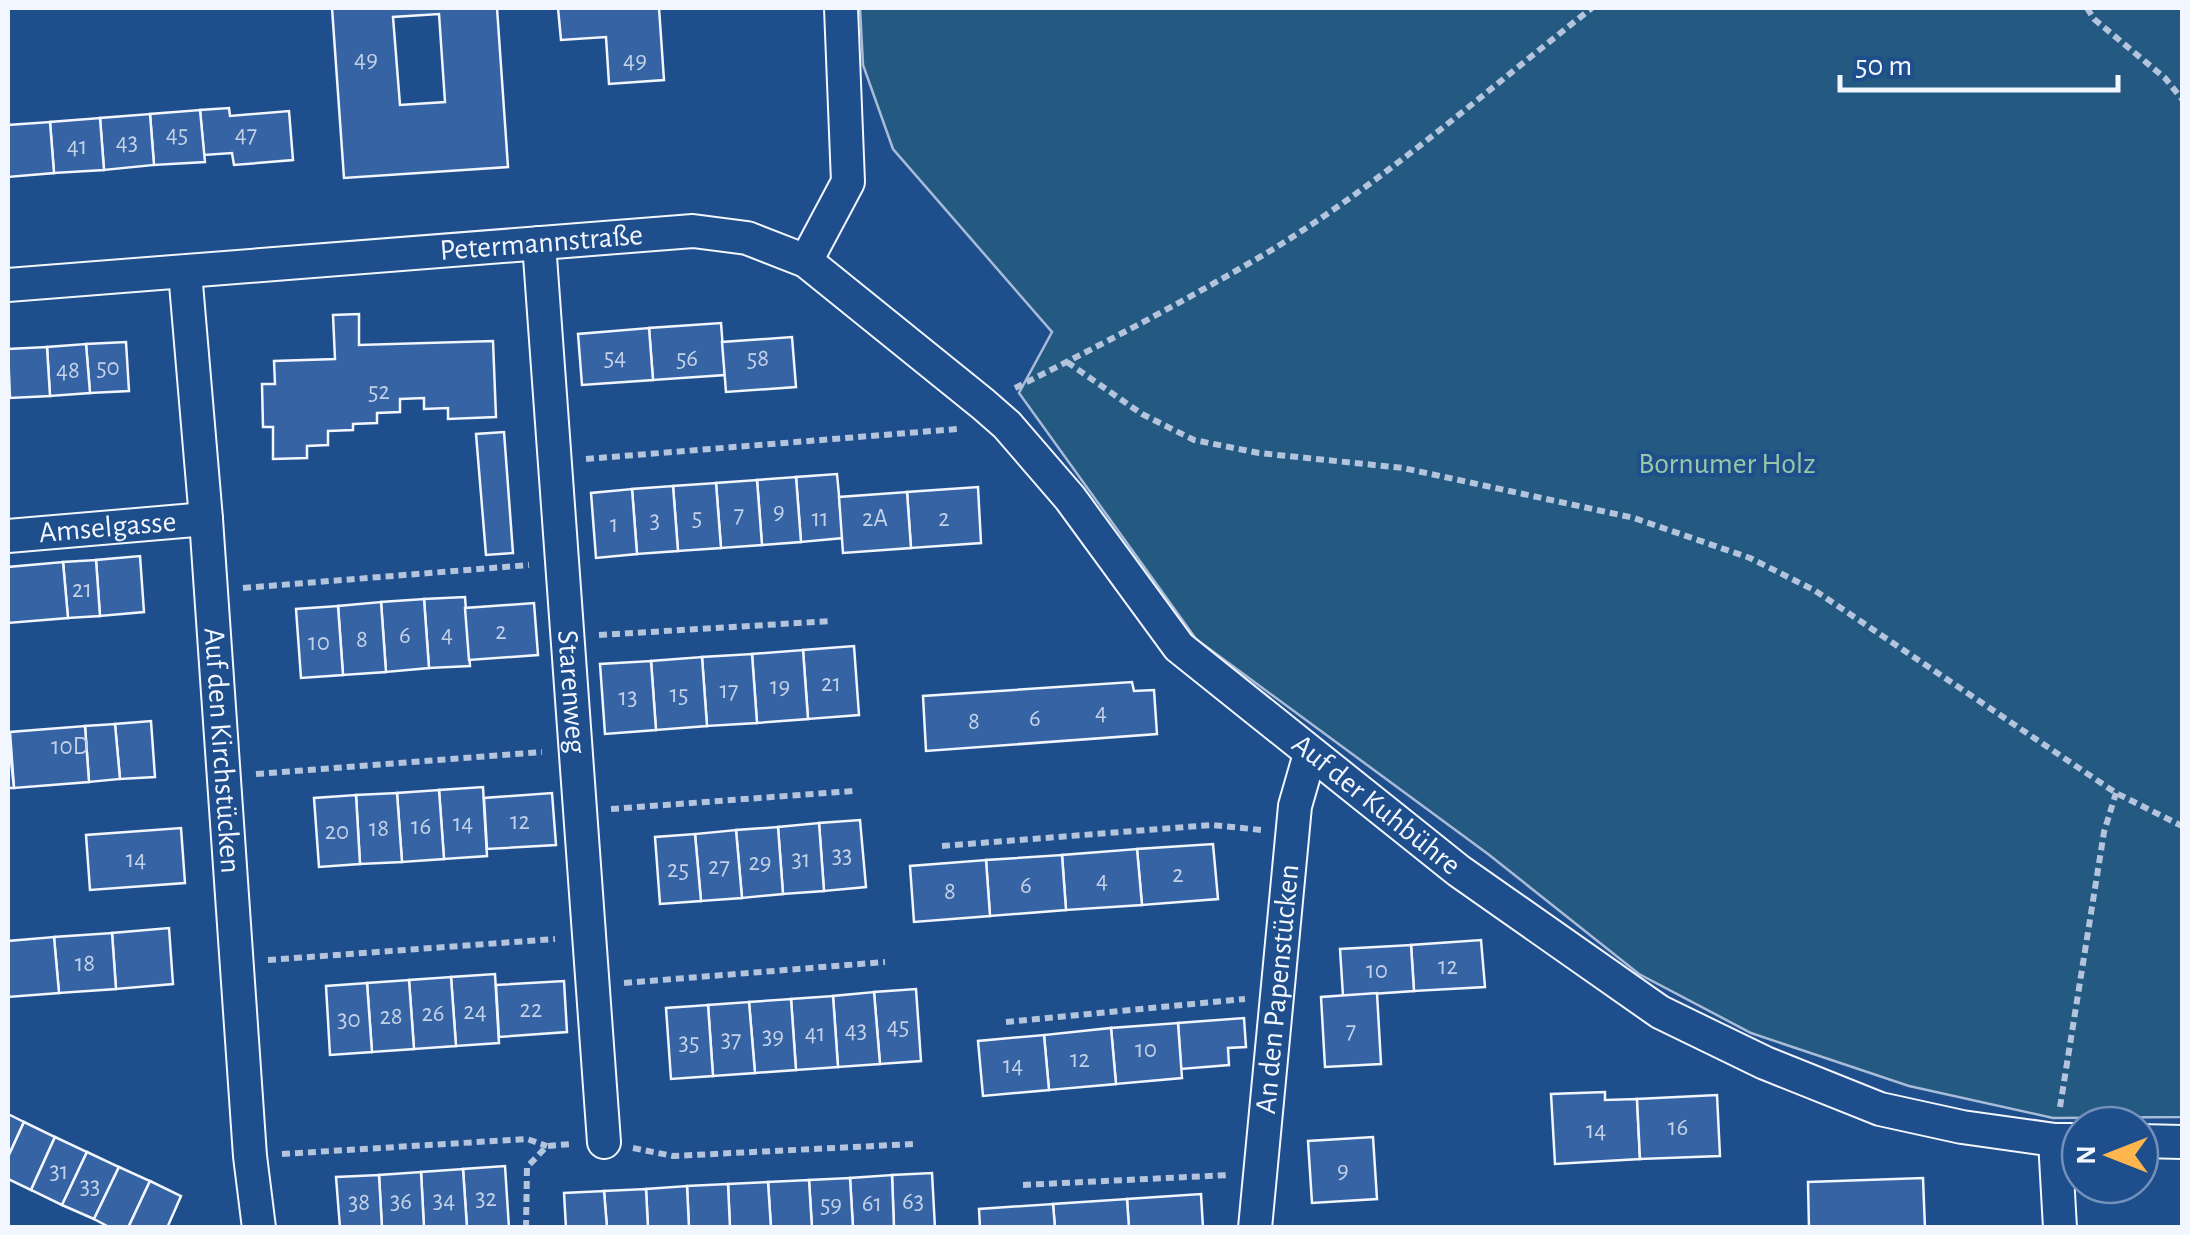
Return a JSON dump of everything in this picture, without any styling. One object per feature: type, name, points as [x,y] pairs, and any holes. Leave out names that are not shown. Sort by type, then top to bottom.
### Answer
[{"type":"street","points":[[806,261],[848,182],[841,8]]},
{"type":"street","name":"Petermannstraße","points":[[8,285],[693,231],[748,238],[806,261]]},
{"type":"street","name":"Starenweg","points":[[539,243],[604,1142]]},
{"type":"street","name":"Auf der Kuhbühre","points":[[806,261],[995,414],[1070,498],[1179,648],[1458,871],[1660,1012],[1765,1063],[1880,1109],[1962,1127],[2060,1139]]},
{"type":"street","name":"Auf den Kirchstücken","points":[[186,272],[250,1156],[259,1228]]},
{"type":"street","name":"Amselgasse","points":[[8,536],[206,519]]},
{"type":"street","name":"An den Papenstücken","points":[[1254,1228],[1295,806],[1310,754]]},
{"type":"path","points":[[555,461],[995,414],[1067,362],[1271,250],[1380,176],[1592,8]]},
{"type":"path","points":[[2087,8],[2094,19],[2165,78],[2182,99]]},
{"type":"path","points":[[1067,362],[1142,414],[1194,440],[1259,453],[1420,472],[1634,518],[1750,558],[1814,590],[2116,793],[2182,826]]},
{"type":"path","points":[[212,591],[562,562]]},
{"type":"path","points":[[567,636],[832,620]]},
{"type":"path","points":[[224,776],[575,750]]},
{"type":"path","points":[[580,812],[853,791]]},
{"type":"path","points":[[2072,1105],[2104,832],[2116,793]]},
{"type":"path","points":[[942,846],[1211,825],[1293,834]]},
{"type":"path","points":[[237,963],[590,936]]},
{"type":"path","points":[[593,986],[886,962]]},
{"type":"path","points":[[1006,1022],[1276,996]]},
{"type":"path","points":[[250,1156],[527,1139],[547,1146],[604,1142],[673,1156],[914,1144]]},
{"type":"path","points":[[526,1228],[527,1166],[547,1146]]},
{"type":"path","points":[[1023,1185],[1260,1174]]},
{"type":"green space","name":"Bornumer Holz","points":[[860,8],[2182,8],[2182,1117],[2160,1117],[2160,1105],[2060,1105],[2060,1118],[2053,1118],[1909,1086],[1751,1033],[1639,974],[1488,854],[1196,639],[1019,393],[1052,332],[893,149],[863,65]]},
{"type":"building","points":[[332,8],[497,8],[508,167],[344,178]],"holes":[[[439,14],[445,102],[400,105],[393,17]]]},
{"type":"building","points":[[558,8],[659,8],[664,80],[609,84],[606,37],[561,40]]},
{"type":"building","points":[[229,108],[230,116],[289,111],[293,160],[234,165],[232,153],[204,155],[200,110]]},
{"type":"building","points":[[200,110],[205,162],[154,165],[150,114]]},
{"type":"building","points":[[150,114],[154,165],[104,170],[100,118]]},
{"type":"building","points":[[100,118],[104,170],[54,173],[50,122]]},
{"type":"building","points":[[50,122],[54,173],[8,177],[8,125]]},
{"type":"building","points":[[359,314],[359,345],[493,341],[496,417],[448,419],[448,408],[424,409],[424,398],[400,399],[400,412],[377,413],[377,423],[353,424],[353,430],[328,431],[328,445],[307,446],[307,458],[273,459],[273,427],[263,427],[262,384],[275,384],[274,361],[335,359],[333,315]]},
{"type":"building","points":[[721,323],[725,375],[653,380],[649,328]]},
{"type":"building","points":[[649,328],[653,380],[582,385],[578,334]]},
{"type":"building","points":[[792,337],[796,387],[726,392],[722,342]]},
{"type":"building","points":[[126,342],[129,391],[90,393],[86,344]]},
{"type":"building","points":[[86,344],[90,393],[50,396],[47,347]]},
{"type":"building","points":[[47,347],[50,396],[10,398],[8,349]]},
{"type":"building","points":[[504,432],[513,553],[486,555],[476,434]]},
{"type":"building","points":[[837,474],[843,538],[801,542],[796,477]]},
{"type":"building","points":[[796,477],[801,542],[762,545],[757,480]]},
{"type":"building","points":[[757,480],[762,545],[721,548],[716,483]]},
{"type":"building","points":[[716,483],[721,548],[678,551],[673,486]]},
{"type":"building","points":[[673,486],[678,551],[637,554],[632,489]]},
{"type":"building","points":[[978,487],[981,543],[911,548],[907,492]]},
{"type":"building","points":[[632,489],[637,554],[596,558],[591,493]]},
{"type":"building","points":[[907,492],[911,548],[843,553],[839,497]]},
{"type":"building","points":[[140,556],[144,612],[100,616],[96,560]]},
{"type":"building","points":[[96,560],[100,616],[68,618],[63,562]]},
{"type":"building","points":[[63,562],[68,618],[8,623],[8,567]]},
{"type":"building","points":[[465,597],[470,666],[429,668],[424,599]]},
{"type":"building","points":[[424,599],[429,668],[386,672],[381,602]]},
{"type":"building","points":[[381,602],[386,672],[343,675],[338,606]]},
{"type":"building","points":[[534,603],[538,655],[469,660],[465,608]]},
{"type":"building","points":[[338,606],[343,675],[301,678],[296,609]]},
{"type":"building","points":[[854,646],[859,715],[808,719],[803,650]]},
{"type":"building","points":[[803,650],[808,719],[757,723],[752,654]]},
{"type":"building","points":[[752,654],[757,723],[707,726],[702,657]]},
{"type":"building","points":[[702,657],[707,726],[656,730],[651,661]]},
{"type":"building","points":[[651,661],[656,730],[605,734],[600,664]]},
{"type":"building","points":[[1132,682],[1134,691],[1154,690],[1157,734],[926,751],[923,696]]},
{"type":"building","points":[[151,721],[155,777],[120,779],[115,724]]},
{"type":"building","points":[[115,724],[120,779],[89,782],[85,726]]},
{"type":"building","points":[[85,726],[89,782],[14,788],[10,732]]},
{"type":"building","points":[[8,732],[14,788],[8,788]]},
{"type":"building","points":[[483,787],[487,856],[444,859],[439,790]]},
{"type":"building","points":[[439,790],[444,859],[402,862],[397,793]]},
{"type":"building","points":[[397,793],[402,862],[360,864],[356,795]]},
{"type":"building","points":[[552,793],[556,845],[487,849],[484,798]]},
{"type":"building","points":[[356,795],[360,864],[319,867],[314,798]]},
{"type":"building","points":[[860,820],[866,887],[824,891],[819,823]]},
{"type":"building","points":[[819,823],[824,891],[783,894],[778,827]]},
{"type":"building","points":[[778,827],[783,894],[742,898],[736,830]]},
{"type":"building","points":[[181,828],[185,883],[90,890],[86,835]]},
{"type":"building","points":[[736,830],[742,898],[701,901],[695,834]]},
{"type":"building","points":[[695,834],[701,901],[660,904],[655,837]]},
{"type":"building","points":[[1213,844],[1218,899],[1142,905],[1137,849]]},
{"type":"building","points":[[1137,849],[1142,905],[1066,910],[1062,855]]},
{"type":"building","points":[[1062,855],[1066,910],[990,916],[986,860]]},
{"type":"building","points":[[986,860],[990,916],[914,922],[910,866]]},
{"type":"building","points":[[169,928],[173,984],[116,989],[112,933]]},
{"type":"building","points":[[112,933],[116,989],[59,993],[54,937]]},
{"type":"building","points":[[54,937],[59,993],[8,997],[8,941]]},
{"type":"building","points":[[1481,940],[1485,987],[1414,991],[1411,945]]},
{"type":"building","points":[[1411,945],[1414,991],[1343,996],[1340,949]]},
{"type":"building","points":[[495,974],[499,1043],[456,1046],[451,977]]},
{"type":"building","points":[[451,977],[456,1046],[414,1049],[409,980]]},
{"type":"building","points":[[409,980],[414,1049],[372,1052],[367,983]]},
{"type":"building","points":[[564,981],[567,1032],[499,1037],[496,985]]},
{"type":"building","points":[[367,983],[372,1052],[330,1055],[326,986]]},
{"type":"building","points":[[916,989],[921,1061],[880,1064],[874,992]]},
{"type":"building","points":[[874,992],[880,1064],[838,1067],[833,996]]},
{"type":"building","points":[[1377,993],[1381,1064],[1325,1067],[1321,997]]},
{"type":"building","points":[[833,996],[838,1067],[796,1070],[791,999]]},
{"type":"building","points":[[791,999],[796,1070],[755,1073],[749,1002]]},
{"type":"building","points":[[749,1002],[755,1073],[713,1076],[708,1005]]},
{"type":"building","points":[[708,1005],[713,1076],[671,1079],[666,1008]]},
{"type":"building","points":[[1244,1018],[1246,1047],[1228,1048],[1229,1065],[1181,1069],[1178,1023]]},
{"type":"building","points":[[1178,1023],[1182,1078],[1116,1084],[1111,1028]]},
{"type":"building","points":[[1111,1028],[1116,1084],[1049,1090],[1044,1035]]},
{"type":"building","points":[[1044,1035],[1049,1090],[983,1096],[978,1041]]},
{"type":"building","points":[[1605,1092],[1605,1100],[1637,1099],[1640,1159],[1555,1164],[1551,1094]]},
{"type":"building","points":[[1717,1095],[1720,1156],[1640,1159],[1637,1099]]},
{"type":"building","points":[[8,1114],[24,1122],[8,1157]]},
{"type":"building","points":[[24,1122],[55,1137],[31,1190],[8,1179],[8,1157]]},
{"type":"building","points":[[55,1137],[87,1152],[62,1205],[31,1190]]},
{"type":"building","points":[[1373,1137],[1377,1199],[1312,1203],[1308,1141]]},
{"type":"building","points":[[87,1152],[119,1167],[94,1219],[62,1205]]},
{"type":"building","points":[[505,1166],[509,1228],[467,1228],[463,1169]]},
{"type":"building","points":[[119,1167],[150,1181],[128,1228],[111,1228],[94,1219]]},
{"type":"building","points":[[463,1169],[467,1228],[424,1228],[421,1172]]},
{"type":"building","points":[[421,1172],[424,1228],[382,1228],[379,1175]]},
{"type":"building","points":[[932,1173],[935,1228],[894,1228],[892,1175]]},
{"type":"building","points":[[379,1175],[382,1228],[340,1228],[336,1177]]},
{"type":"building","points":[[892,1175],[894,1228],[853,1228],[850,1178]]},
{"type":"building","points":[[850,1178],[853,1228],[812,1228],[809,1180]]},
{"type":"building","points":[[1923,1178],[1925,1228],[1809,1228],[1808,1182]]},
{"type":"building","points":[[809,1180],[812,1228],[771,1228],[768,1182]]},
{"type":"building","points":[[150,1181],[181,1196],[167,1228],[128,1228]]},
{"type":"building","points":[[768,1182],[771,1228],[730,1228],[728,1184]]},
{"type":"building","points":[[728,1184],[730,1228],[689,1228],[687,1186]]},
{"type":"building","points":[[687,1186],[689,1228],[648,1228],[646,1189]]},
{"type":"building","points":[[646,1189],[648,1228],[607,1228],[604,1191]]},
{"type":"building","points":[[604,1191],[607,1228],[566,1228],[564,1193]]},
{"type":"building","points":[[1201,1194],[1203,1228],[1129,1228],[1127,1199]]},
{"type":"building","points":[[1127,1199],[1129,1228],[1055,1228],[1053,1204]]},
{"type":"building","points":[[1053,1204],[1055,1228],[980,1228],[979,1209]]}]
